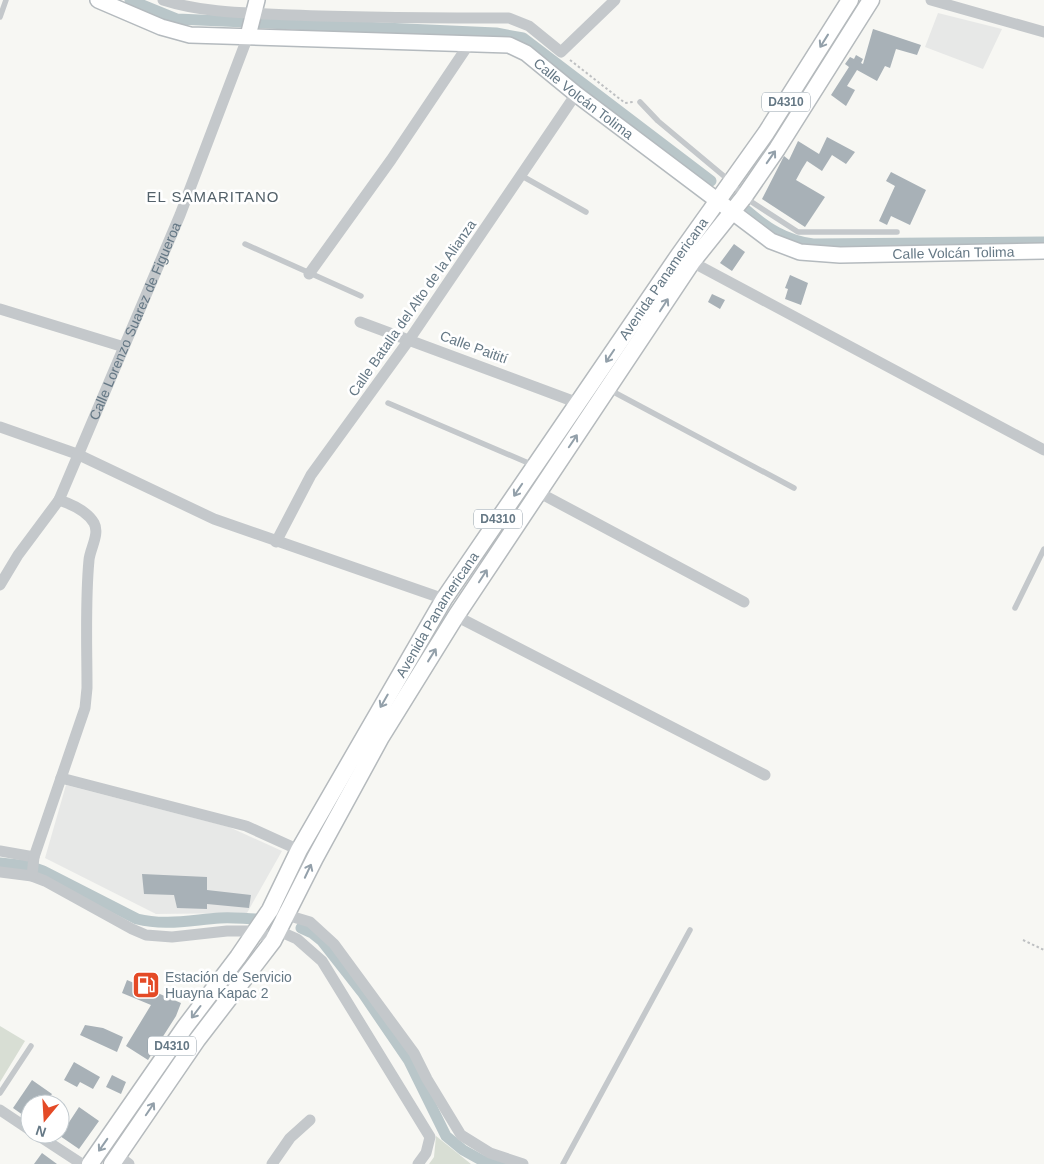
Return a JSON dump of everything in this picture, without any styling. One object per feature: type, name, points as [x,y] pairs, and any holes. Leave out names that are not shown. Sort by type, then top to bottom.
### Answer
[{"type":"main road","name":"Avenida Panamericana","points":[[90,1164],[185,1027],[257,931],[270,910],[299,850],[444,599],[717,200],[766,133],[850,0]]},
{"type":"main road","name":"Avenida Panamericana","points":[[120,1162],[197,1040],[276,936],[288,916],[315,858],[381,737],[456,616],[692,262],[744,197],[777,149],[871,0]]},
{"type":"street","name":"Calle Volcán Tolima","points":[[98,0],[176,32],[190,35],[252,20],[509,18],[529,26],[561,52]]},
{"type":"street","name":"Calle Volcán Tolima","points":[[163,0],[184,7],[252,20],[469,44],[509,45],[526,53],[576,94],[732,212],[771,241],[783,247],[820,255],[1044,251]]},
{"type":"street","points":[[561,52],[615,0]]},
{"type":"street","points":[[931,0],[1044,32]]},
{"type":"street","name":"Calle Lorenzo Suarez de Figueroa","points":[[0,585],[18,555],[59,500],[180,215],[252,20]]},
{"type":"street","points":[[309,274],[391,160],[469,44]]},
{"type":"street","name":"Calle Batalla del Alto de la Alianza","points":[[276,542],[311,475],[409,340],[576,94]]},
{"type":"street","points":[[692,262],[1044,450]]},
{"type":"street","points":[[0,309],[124,347]]},
{"type":"street","name":"Calle Paitití","points":[[360,322],[578,403]]},
{"type":"street","points":[[0,428],[77,454],[214,519],[444,599]]},
{"type":"street","points":[[538,492],[744,602]]},
{"type":"street","points":[[32,875],[34,859],[85,708],[89,559],[96,530],[94,523],[88,516],[70,504],[59,500]]},
{"type":"street","points":[[456,616],[765,775]]},
{"type":"street","points":[[61,778],[246,826],[299,850]]},
{"type":"street","points":[[0,851],[34,859]]},
{"type":"street","points":[[0,872],[32,875],[46,881],[146,935],[172,937],[227,931],[257,931],[297,939],[322,961],[430,1137],[426,1153],[418,1164]]},
{"type":"street","points":[[270,910],[310,922],[334,944],[414,1053],[461,1135],[490,1153],[523,1164]]},
{"type":"street","points":[[0,1110],[20,1123]]},
{"type":"street","points":[[272,1164],[290,1138],[310,1120]]},
{"type":"street","points":[[51,1144],[82,1164]]},
{"type":"lane","points":[[0,17],[6,0]]},
{"type":"lane","name":"Calle Volcán Tolima","points":[[640,102],[658,121],[731,182],[744,197],[798,232],[897,232]]},
{"type":"lane","points":[[522,176],[586,212]]},
{"type":"lane","points":[[245,244],[361,296]]},
{"type":"lane","points":[[608,389],[794,488]]},
{"type":"lane","points":[[388,403],[535,466]]},
{"type":"lane","points":[[1015,608],[1044,549]]},
{"type":"lane","points":[[563,1164],[690,930]]},
{"type":"lane","points":[[0,1093],[31,1046]]},
{"type":"path","name":"Calle Volcán Tolima","points":[[561,52],[625,103],[640,102]]},
{"type":"path","points":[[1023,940],[1044,950]]},
{"type":"shaded area","points":[[938,13],[1002,29],[983,69],[925,47]]},
{"type":"shaded area","points":[[66,785],[229,827],[282,851],[247,913],[156,914],[45,858]]},
{"type":"shaded area","points":[[0,1026],[25,1041],[0,1082]]},
{"type":"shaded area","points":[[436,1136],[471,1164],[429,1164],[434,1157]]},
{"type":"building","points":[[873,29],[921,45],[917,55],[896,49],[890,68],[885,66],[877,81],[857,70],[847,86],[855,90],[846,106],[831,95],[849,67],[845,64],[850,57],[854,59],[856,55],[863,59],[861,63],[863,64]]},
{"type":"building","points":[[827,137],[855,152],[846,164],[832,155],[822,171],[807,161],[796,180],[825,197],[805,227],[762,199],[784,156],[789,160],[798,141],[819,154]]},
{"type":"building","points":[[891,172],[926,190],[910,225],[891,216],[887,225],[879,221],[895,186],[886,181]]},
{"type":"building","points":[[734,244],[745,252],[732,271],[720,263]]},
{"type":"building","points":[[790,275],[808,283],[801,305],[785,299],[788,289],[785,288]]},
{"type":"building","points":[[712,294],[725,300],[720,309],[708,302]]},
{"type":"building","points":[[142,874],[207,877],[207,890],[251,895],[249,908],[207,904],[207,909],[177,908],[174,895],[144,894]]},
{"type":"building","points":[[127,980],[181,1003],[176,1016],[148,1060],[126,1046],[151,1005],[122,993]]},
{"type":"building","points":[[85,1025],[103,1028],[123,1037],[117,1052],[80,1035]]},
{"type":"building","points":[[74,1062],[100,1077],[93,1089],[80,1082],[77,1087],[64,1080]]},
{"type":"building","points":[[112,1075],[126,1082],[121,1094],[106,1087]]},
{"type":"building","points":[[32,1080],[52,1094],[22,1094]]},
{"type":"building","points":[[20,1098],[20,1113],[13,1108]]},
{"type":"building","points":[[79,1107],[99,1121],[79,1149],[70,1143],[70,1121]]},
{"type":"building","points":[[42,1153],[57,1164],[34,1164]]},
{"type":"waterway","points":[[130,0],[177,19],[496,33],[523,38],[711,181]]},
{"type":"waterway","points":[[746,210],[777,232],[794,240],[813,244],[1044,242]]},
{"type":"waterway","points":[[0,863],[29,866],[43,871],[137,919],[158,922],[225,918],[259,919]]},
{"type":"waterway","points":[[301,928],[312,933],[322,941],[362,992],[409,1061],[446,1136],[463,1150],[483,1161],[507,1164]]},
{"type":"place","name":"Estación de Servicio Huayna Kapac 2","points":[[146,985]]},
{"type":"district","name":"EL SAMARITANO","points":[[213,197]]}]
